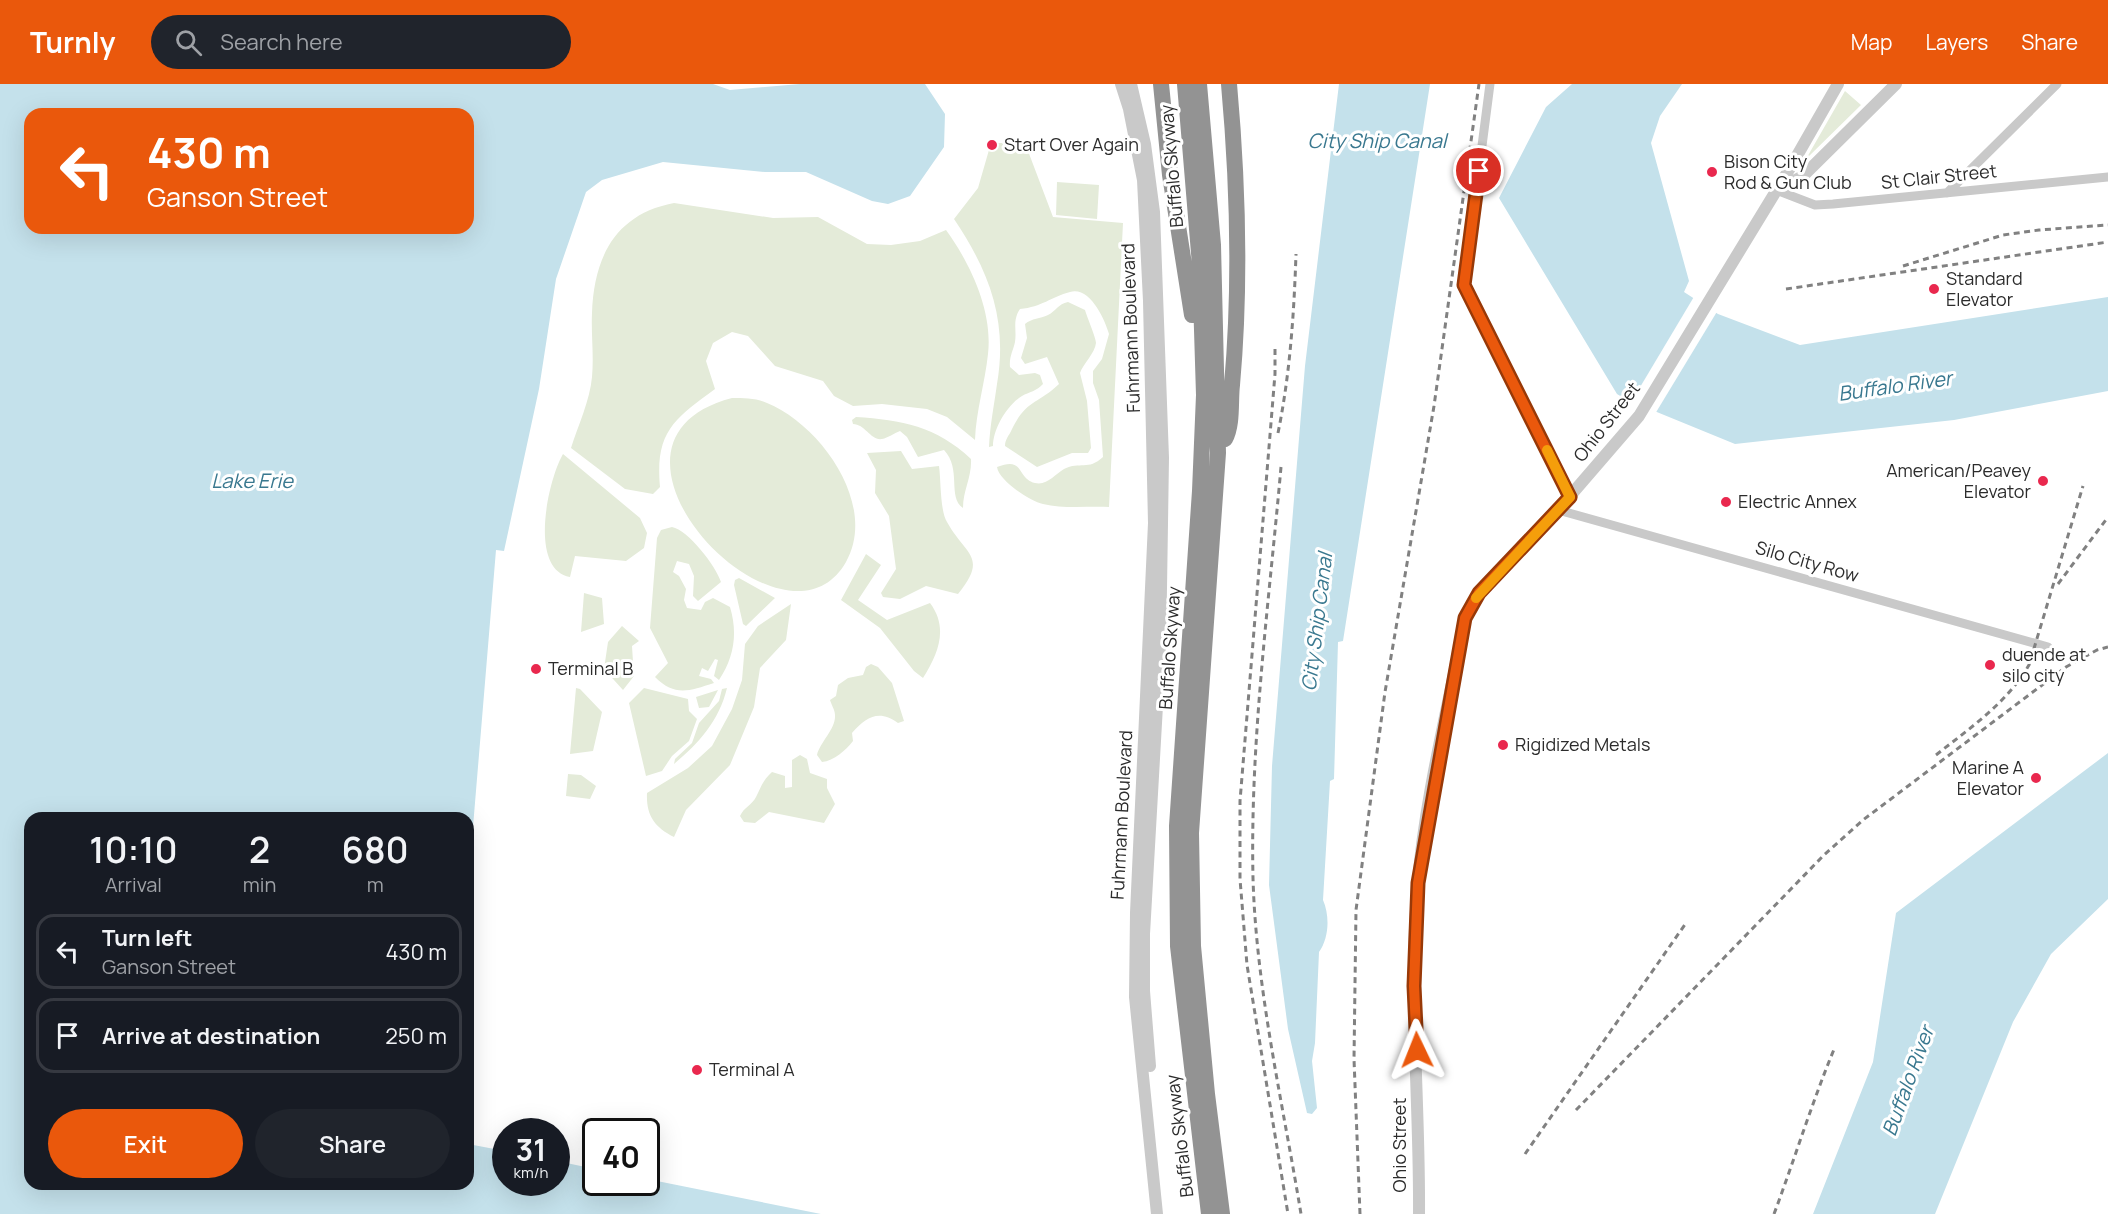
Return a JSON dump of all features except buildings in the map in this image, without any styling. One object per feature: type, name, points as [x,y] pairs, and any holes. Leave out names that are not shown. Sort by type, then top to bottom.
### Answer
[{"type":"highway","points":[[1161,84],[1170,175],[1204,395]]},
{"type":"highway","name":"Buffalo Skyway","points":[[1185,84],[1200,265],[1204,395],[1203,557],[1191,833],[1193,946],[1222,1214]]},
{"type":"highway","name":"Buffalo Skyway","points":[[1199,84],[1213,245],[1218,453],[1203,557],[1177,826],[1178,946],[1209,1214]]},
{"type":"highway","points":[[1218,453],[1227,435],[1237,312],[1236,166],[1228,84]]},
{"type":"street","name":"Fuhrmann Boulevard","points":[[1121,84],[1145,169]]},
{"type":"street","name":"Fuhrmann Boulevard","points":[[1131,84],[1145,169],[1158,522],[1136,913],[1135,997],[1163,1214]]},
{"type":"street","points":[[1490,84],[1464,285],[1570,497]]},
{"type":"street","name":"Ohio Street","points":[[1419,1214],[1419,1114],[1414,986],[1418,883],[1465,618],[1479,593],[1570,497],[1639,416],[1838,84]]},
{"type":"street","points":[[1776,190],[1803,176],[1896,84]]},
{"type":"street","points":[[1947,193],[2057,84]]},
{"type":"street","name":"St Clair Street","points":[[1776,190],[1815,205],[2108,177]]},
{"type":"street","name":"Silo City Row","points":[[1558,510],[2048,647]]},
{"type":"street","name":"Fuhrmann Boulevard","points":[[1149,1109],[1157,1214]]},
{"type":"green space","points":[[1845,91],[1861,105],[1806,159]]},
{"type":"green space","points":[[991,143],[1025,143],[1053,217],[1123,223],[1109,507],[1059,506],[1037,502],[1009,484],[997,467],[1012,464],[1029,480],[1043,483],[1064,469],[1093,464],[1103,457],[1099,400],[1093,383],[1093,371],[1102,359],[1109,334],[1096,306],[1084,294],[1070,292],[1020,309],[1015,321],[1015,342],[1010,367],[1019,375],[1035,373],[1040,375],[1043,384],[1011,405],[998,425],[993,446],[989,447],[1000,361],[997,317],[986,277],[954,219],[978,188]]},
{"type":"green space","points":[[1057,182],[1099,185],[1097,219],[1056,215]]},
{"type":"green space","points":[[674,203],[773,218],[818,217],[867,244],[891,245],[920,241],[946,230],[971,272],[987,321],[988,354],[975,440],[947,417],[927,409],[882,404],[853,406],[834,396],[823,381],[775,366],[748,336],[732,332],[713,343],[706,361],[715,389],[678,419],[664,440],[659,468],[660,487],[653,494],[625,489],[571,448],[591,386],[594,292],[604,256],[612,241],[623,228],[637,217]]},
{"type":"green space","points":[[1068,302],[1085,310],[1096,340],[1094,351],[1080,373],[1087,401],[1091,448],[1088,453],[1072,453],[1037,467],[1005,446],[1017,419],[1023,412],[1059,384],[1047,357],[1025,364],[1021,358],[1027,338],[1025,324],[1048,315]]},
{"type":"green space","points":[[732,398],[754,399],[787,414],[807,429],[839,469],[849,492],[855,516],[854,540],[846,562],[816,588],[778,589],[738,570],[703,537],[678,498],[670,458],[686,422]]},
{"type":"green space","points":[[856,417],[888,420],[918,427],[945,439],[971,459],[963,508],[956,497],[952,466],[944,450],[918,457],[907,437],[900,431],[878,439],[853,424],[852,420]]},
{"type":"green space","points":[[901,451],[912,469],[939,466],[945,517],[967,549],[973,563],[972,571],[958,594],[926,586],[900,599],[883,597],[881,593],[896,569],[889,516],[875,493],[876,470],[867,453]]},
{"type":"green space","points":[[563,454],[640,518],[647,533],[644,548],[626,561],[575,556],[570,577],[557,570],[549,558],[545,541],[545,522],[552,483]]},
{"type":"green space","points":[[672,527],[686,535],[701,550],[721,582],[698,601],[693,596],[694,576],[689,564],[677,561],[673,572],[679,576],[686,589],[684,600],[687,608],[701,610],[705,602],[713,598],[730,607],[734,627],[731,654],[719,680],[714,676],[718,660],[715,659],[708,671],[702,668],[699,676],[711,679],[714,683],[690,690],[669,688],[655,677],[668,663],[650,628],[657,538],[661,530]]},
{"type":"green space","points":[[866,554],[881,565],[858,600],[887,620],[930,603],[936,612],[940,631],[939,641],[933,660],[923,678],[914,671],[880,628],[841,600]]},
{"type":"green space","points":[[739,578],[775,598],[746,626],[743,624],[734,585],[735,580]]},
{"type":"green space","points":[[584,593],[602,598],[604,624],[581,632]]},
{"type":"green space","points":[[791,604],[786,640],[760,668],[754,707],[730,765],[686,810],[674,837],[661,829],[653,820],[648,808],[647,793],[688,768],[712,746],[732,709],[742,680],[745,644],[758,626]]},
{"type":"green space","points":[[622,626],[639,641],[632,646],[633,662],[628,673],[634,676],[623,690],[604,669],[608,642]]},
{"type":"green space","points":[[871,664],[878,667],[892,683],[904,721],[898,723],[885,716],[868,719],[852,733],[853,741],[843,751],[831,760],[822,762],[817,755],[835,720],[830,700],[836,696],[838,685],[848,678],[863,675],[866,667]]},
{"type":"green space","points":[[576,688],[580,689],[602,712],[593,751],[570,754]]},
{"type":"green space","points":[[644,688],[688,699],[689,711],[697,719],[689,741],[672,756],[662,771],[646,776],[629,703]]},
{"type":"green space","points":[[727,688],[719,711],[707,731],[674,764],[675,759],[692,743],[699,723],[719,701],[722,689]]},
{"type":"green space","points":[[718,690],[709,707],[699,708],[696,697]]},
{"type":"green space","points":[[800,755],[807,759],[810,773],[827,779],[827,788],[835,804],[824,823],[769,812],[755,823],[744,822],[740,816],[754,800],[764,781],[772,772],[785,776],[785,788],[792,787],[792,760]]},
{"type":"green space","points":[[568,774],[581,775],[596,786],[590,799],[566,796]]},
{"type":"water","name":"Lake Erie","points":[[0,84],[713,84],[730,90],[800,84],[925,84],[945,114],[944,147],[910,196],[888,204],[872,201],[806,172],[765,172],[663,162],[602,180],[586,192],[556,279],[539,389],[504,551],[496,550],[474,815],[474,812],[24,812],[24,1190],[474,1190],[474,1145],[492,1149],[492,1196],[570,1196],[570,1164],[582,1166],[582,1196],[660,1196],[660,1182],[821,1214],[0,1214]]},
{"type":"water","name":"City Ship Canal","points":[[1339,84],[1430,84],[1343,641],[1338,642],[1334,779],[1330,781],[1323,900],[1327,913],[1327,927],[1325,940],[1319,952],[1315,1043],[1312,1061],[1317,1108],[1312,1114],[1307,1113],[1288,1029],[1269,885],[1272,766],[1305,366]]},
{"type":"water","name":"Buffalo River","points":[[1572,84],[1682,84],[1660,116],[1651,143],[1689,281],[1684,292],[1718,314],[1800,345],[2108,297],[2108,391],[1954,420],[1735,444],[1625,399],[1617,394],[1499,198],[1546,107]]},
{"type":"water","name":"Buffalo River","points":[[2108,753],[2108,899],[2051,954],[2013,1022],[1935,1214],[1813,1214],[1873,1062],[1896,913]]},
{"type":"pier","points":[[1695,295],[1718,310],[1655,414],[1630,404]]},
{"type":"railway","points":[[1360,1214],[1354,1059],[1356,910],[1385,692],[1434,406],[1479,84]]},
{"type":"railway","points":[[1903,266],[2003,235],[2108,225]]},
{"type":"railway","points":[[1786,289],[2108,242]]},
{"type":"railway","points":[[1278,433],[1291,344],[1296,254]]},
{"type":"railway","points":[[1275,349],[1275,374],[1240,801],[1240,879],[1247,965],[1288,1214]]},
{"type":"railway","points":[[1281,467],[1257,724],[1253,878],[1259,962],[1271,1046],[1301,1214]]},
{"type":"railway","points":[[1936,755],[1999,703],[2010,692],[2029,665],[2083,486]]},
{"type":"railway","points":[[2058,584],[2108,517]]},
{"type":"railway","points":[[1576,1110],[1824,855],[1863,820],[2066,667],[2097,650],[2108,647]]},
{"type":"railway","points":[[1525,1154],[1686,923]]},
{"type":"railway","points":[[1774,1214],[1835,1047]]},
{"type":"slow traffic","points":[[1476,598],[1570,497],[1547,450]]},
{"type":"place","name":"Start Over Again","points":[[992,145]]},
{"type":"place","name":"Bison City Rod & Gun Club","points":[[1712,172]]},
{"type":"place","name":"Standard Elevator","points":[[1934,289]]},
{"type":"place","name":"American/Peavey Elevator","points":[[2043,481]]},
{"type":"place","name":"Electric Annex","points":[[1726,502]]},
{"type":"place","name":"duende at silo city","points":[[1990,665]]},
{"type":"place","name":"Terminal B","points":[[536,669]]},
{"type":"place","name":"Rigidized Metals","points":[[1503,745]]},
{"type":"place","name":"Marine A Elevator","points":[[2036,778]]},
{"type":"place","name":"Terminal A","points":[[697,1070]]},
{"type":"route","points":[[1417,1050],[1414,986],[1418,883],[1424,836],[1465,618],[1479,593],[1570,497],[1464,285],[1479,171]]}]
